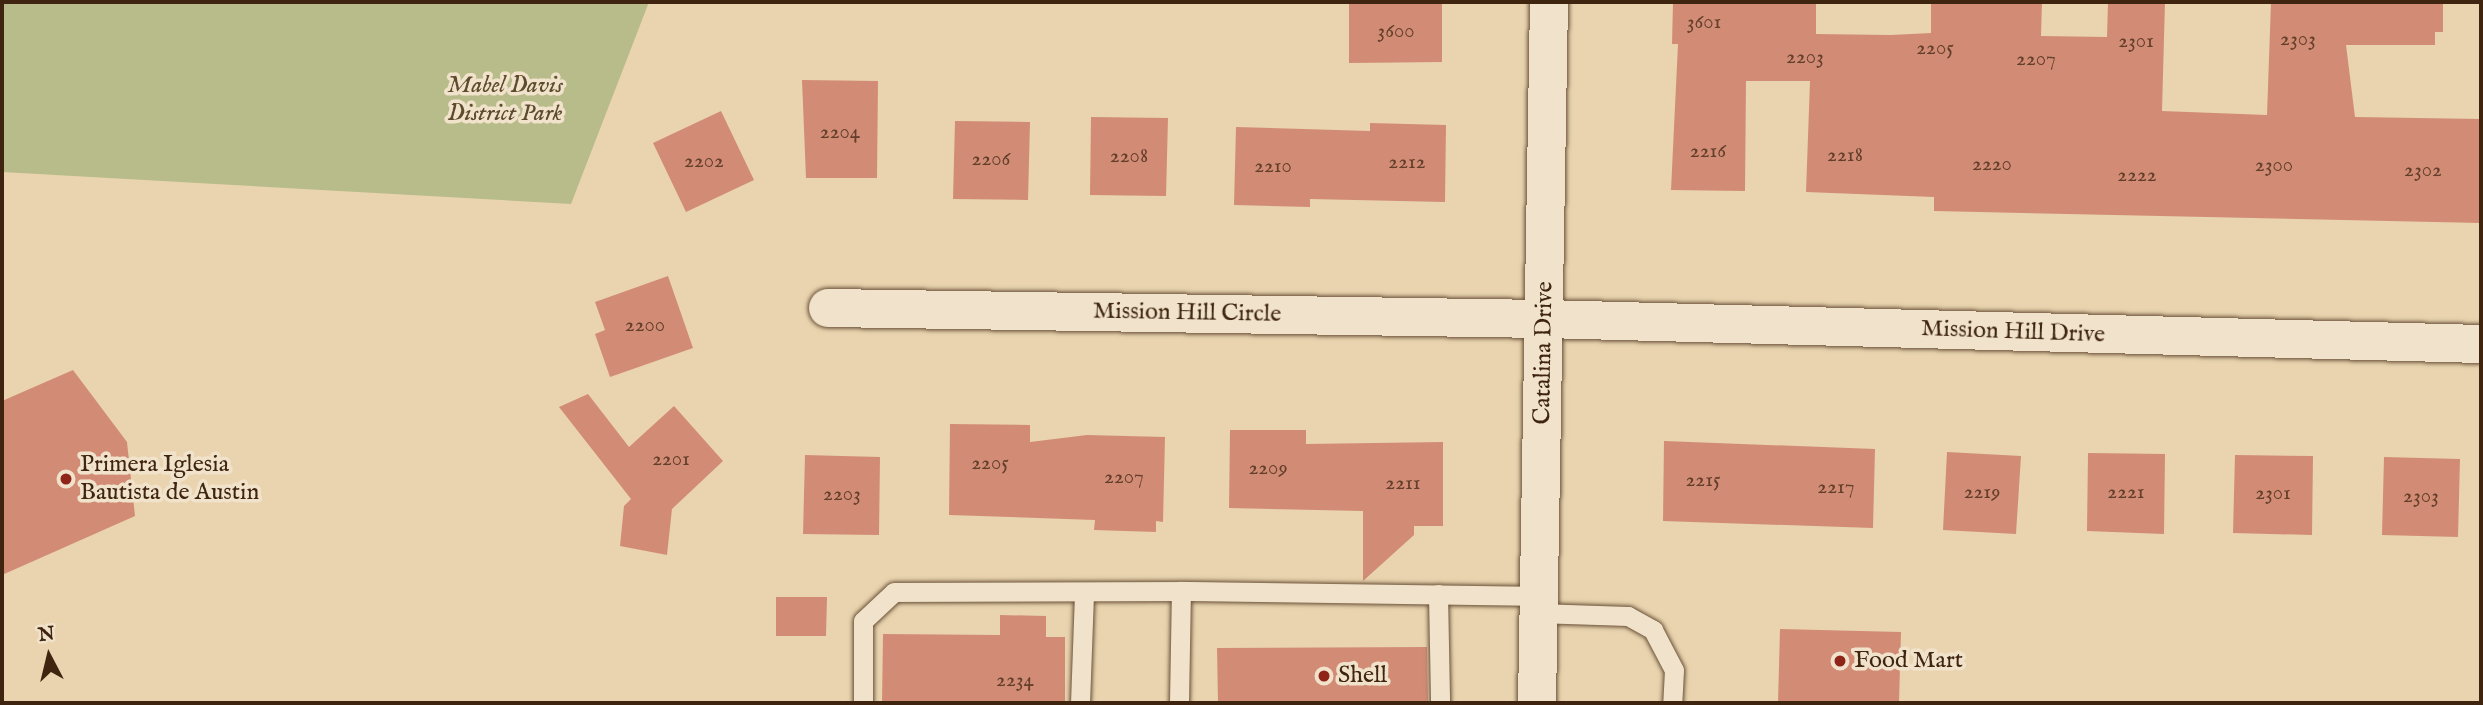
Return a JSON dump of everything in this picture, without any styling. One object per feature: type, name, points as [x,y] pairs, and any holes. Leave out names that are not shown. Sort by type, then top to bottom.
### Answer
[{"type":"street","name":"Catalina Drive","points":[[1537,703],[1549,2]]},
{"type":"street","name":"Mission Hill Circle","points":[[828,308],[1545,319]]},
{"type":"street","name":"Mission Hill Drive","points":[[1545,319],[2481,344]]},
{"type":"lane","points":[[863,703],[863,621],[894,592],[1084,595],[1181,591],[1438,594],[1628,616],[1653,630],[1674,670],[1672,703]]},
{"type":"lane","points":[[1180,703],[1181,591]]},
{"type":"lane","points":[[1438,594],[1440,703]]},
{"type":"lane","points":[[1080,703],[1084,595]]},
{"type":"green space","name":"Mabel Davis District Park","points":[[2,2],[649,2],[571,204],[2,172]]},
{"type":"building","points":[[1349,2],[1442,2],[1442,62],[1349,63]]},
{"type":"building","points":[[1673,2],[1816,2],[1816,34],[1891,35],[1931,33],[1931,2],[2042,2],[2041,36],[2107,37],[2108,2],[2165,2],[2162,111],[2267,115],[2271,2],[2443,2],[2443,32],[2435,32],[2435,45],[2346,45],[2355,117],[2481,119],[2480,223],[1934,211],[1934,197],[1806,192],[1810,81],[1746,81],[1745,191],[1671,190],[1678,44],[1672,44]]},
{"type":"building","points":[[802,80],[878,81],[877,178],[806,178]]},
{"type":"building","points":[[721,111],[754,180],[686,212],[653,143]]},
{"type":"building","points":[[1091,117],[1168,118],[1166,196],[1090,195]]},
{"type":"building","points":[[955,121],[1030,122],[1028,200],[953,199]]},
{"type":"building","points":[[1370,123],[1446,125],[1445,202],[1310,199],[1310,207],[1234,205],[1236,127],[1370,131]]},
{"type":"building","points":[[668,276],[693,348],[610,377],[595,334],[605,330],[595,302]]},
{"type":"building","name":"Primera Iglesia Bautista de Austin","points":[[73,370],[127,442],[135,516],[2,575],[2,401]]},
{"type":"building","points":[[588,394],[629,447],[674,406],[723,461],[672,509],[667,555],[620,546],[624,506],[631,499],[559,407]]},
{"type":"building","points":[[950,424],[1030,425],[1030,442],[1087,435],[1165,437],[1163,522],[1156,521],[1156,532],[1094,530],[1095,520],[949,515]]},
{"type":"building","points":[[1230,430],[1306,430],[1306,444],[1443,442],[1443,526],[1414,526],[1414,535],[1363,581],[1363,511],[1229,508]]},
{"type":"building","points":[[1664,441],[1875,449],[1873,528],[1663,521]]},
{"type":"building","points":[[1947,452],[2021,456],[2016,534],[1943,530]]},
{"type":"building","points":[[2088,453],[2165,454],[2164,534],[2087,531]]},
{"type":"building","points":[[805,455],[880,457],[879,535],[803,534]]},
{"type":"building","points":[[2235,455],[2313,456],[2312,535],[2233,533]]},
{"type":"building","points":[[2384,457],[2460,459],[2458,537],[2382,535]]},
{"type":"building","points":[[776,597],[827,597],[826,636],[776,636]]},
{"type":"building","points":[[1000,615],[1046,616],[1046,637],[1065,637],[1065,703],[882,703],[883,634],[1000,635]]},
{"type":"building","name":"Food Mart","points":[[1780,629],[1901,632],[1899,703],[1778,703]]},
{"type":"building","name":"Shell","points":[[1427,647],[1428,703],[1218,703],[1217,648]]},
{"type":"place","name":"Primera Iglesia Bautista de Austin","points":[[66,479]]},
{"type":"place","name":"Food Mart","points":[[1840,661]]},
{"type":"place","name":"Shell","points":[[1324,676]]}]
